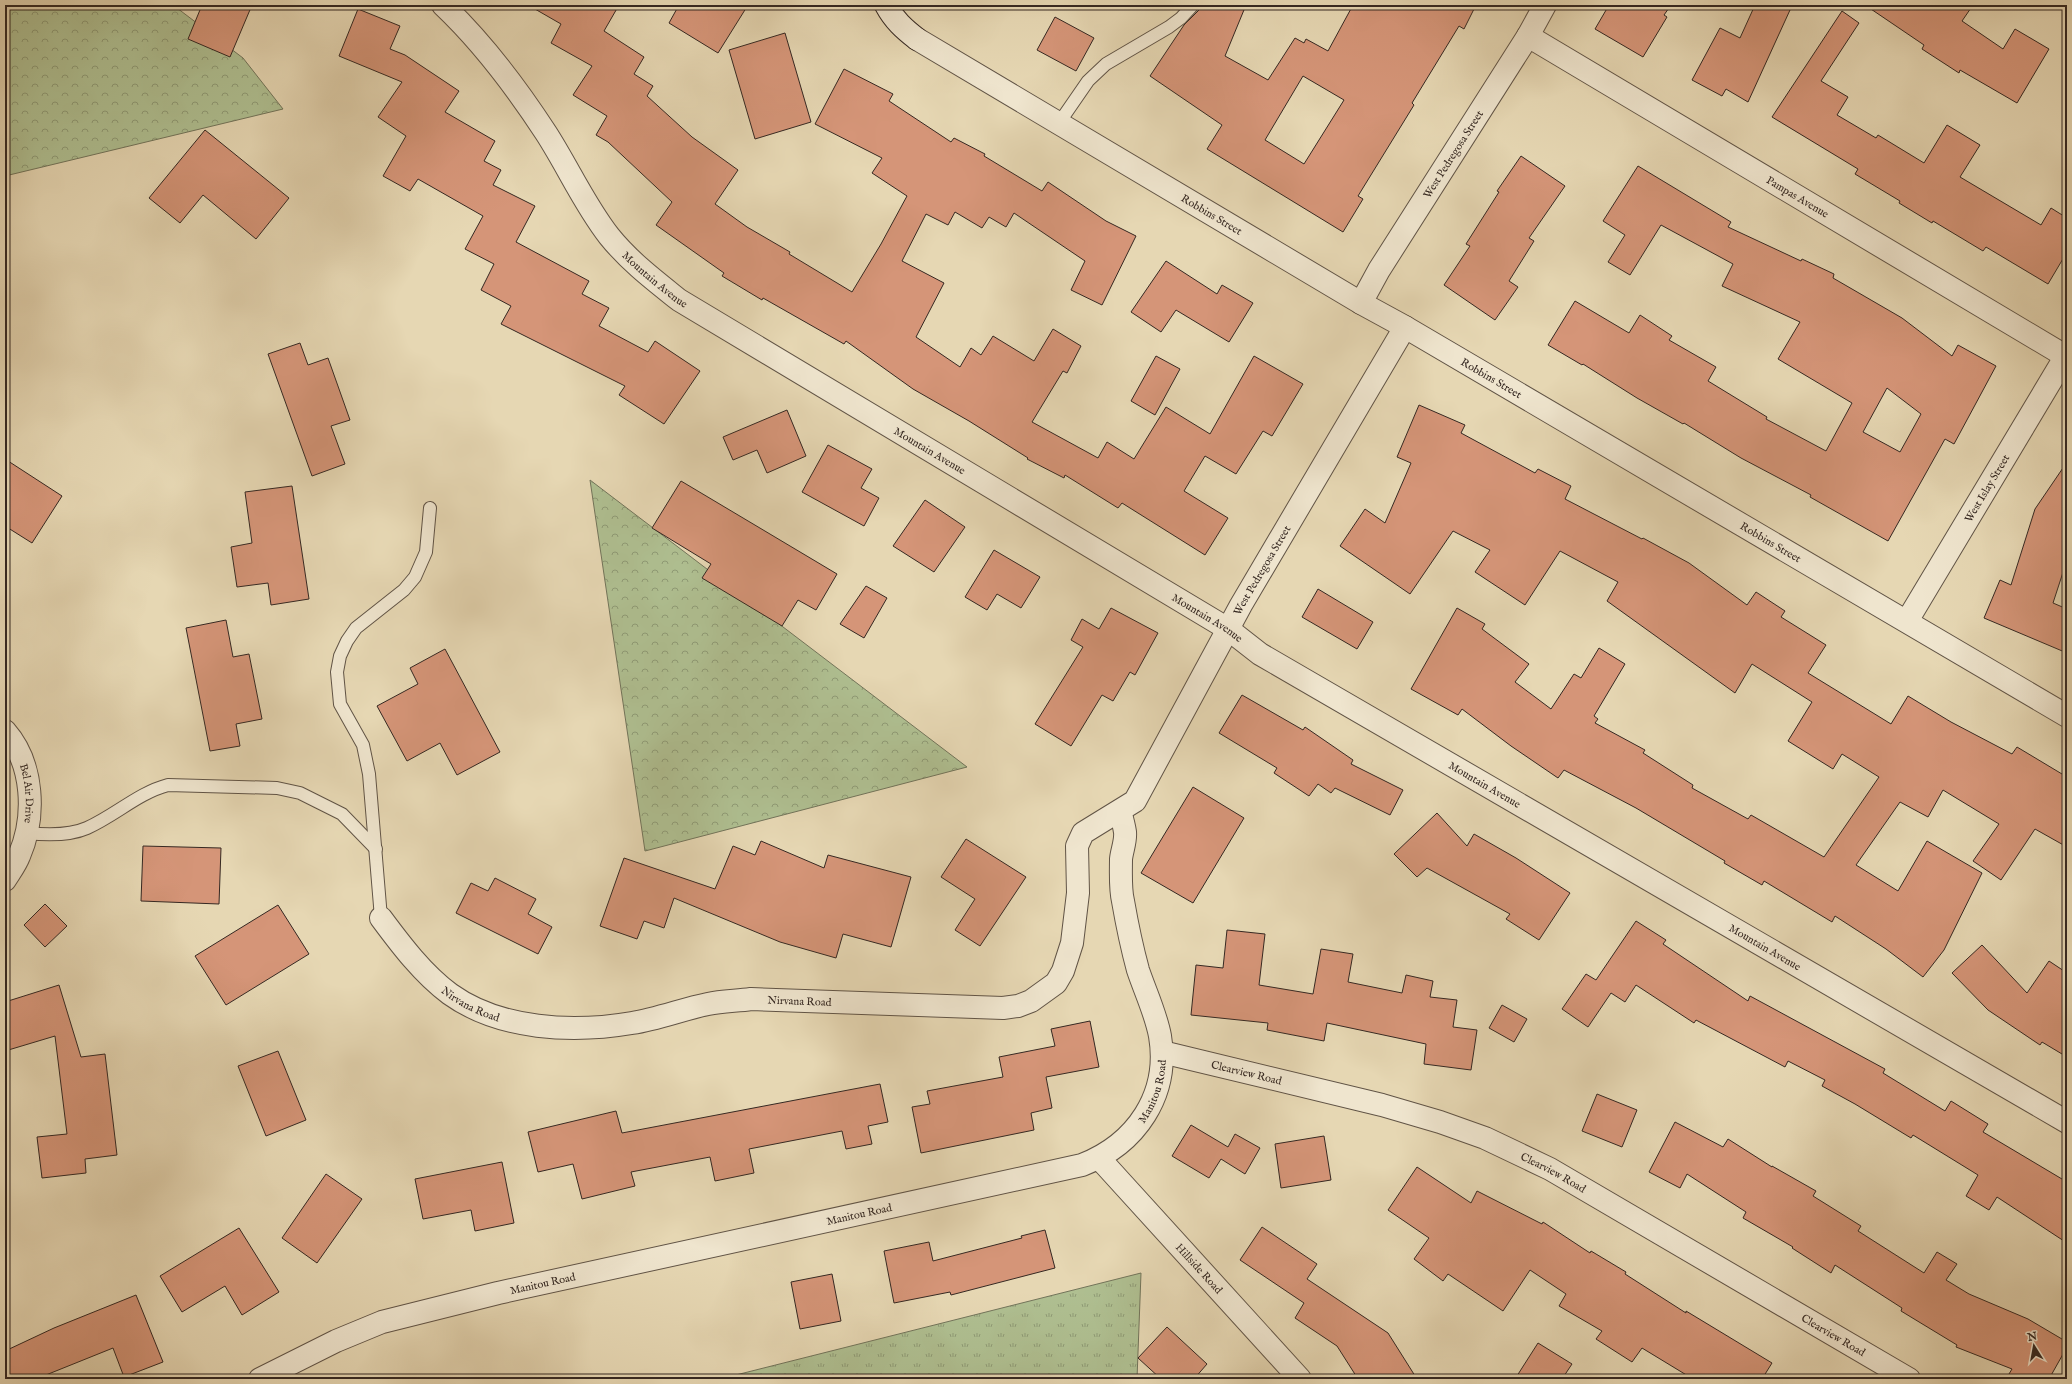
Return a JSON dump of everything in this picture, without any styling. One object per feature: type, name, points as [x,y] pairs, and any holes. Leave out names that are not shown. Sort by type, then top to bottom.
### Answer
[{"type":"street","name":"Mountain Avenue","points":[[443,5],[459,20],[509,80],[546,133],[583,198],[610,236],[641,271],[679,300],[1228,629],[1260,654],[2067,1122]]},
{"type":"street","name":"Robbins Street","points":[[886,5],[902,29],[917,39],[1361,303],[1405,327],[2067,716]]},
{"type":"street","name":"West Pedregosa Street","points":[[1361,303],[1379,270],[1528,36],[1545,5]]},
{"type":"street","name":"Pampas Avenue","points":[[1528,36],[2067,356]]},
{"type":"street","name":"West Pedregosa Street","points":[[1120,811],[1135,800],[1228,629],[1405,327]]},
{"type":"street","name":"West Islay Street","points":[[1907,621],[2067,356]]},
{"type":"street","name":"Bel Air Drive","points":[[5,731],[20,757],[28,781],[31,807],[27,833],[19,857],[5,880]]},
{"type":"street","name":"Nirvana Road","points":[[381,918],[425,971],[450,994],[481,1011],[498,1017],[513,1022],[547,1027],[581,1028],[632,1023],[709,1004],[751,999],[1003,1008],[1018,1006],[1032,1001],[1044,993],[1056,983],[1064,971],[1072,943],[1078,893],[1076,846],[1083,834],[1120,811]]},
{"type":"street","name":"Manitou Road","points":[[260,1379],[336,1341],[382,1322],[498,1293],[1082,1165],[1099,1158],[1124,1142],[1136,1129],[1146,1114],[1159,1081],[1162,1052],[1160,1035],[1138,969],[1122,899],[1121,859],[1125,832],[1120,811]]},
{"type":"street","name":"Clearview Road","points":[[1162,1052],[1382,1105],[1440,1122],[1485,1138],[1550,1169],[1909,1379]]},
{"type":"street","name":"Hillside Road","points":[[1099,1158],[1300,1379]]},
{"type":"lane","points":[[1059,123],[1088,82],[1101,68],[1169,27],[1181,18],[1192,5]]},
{"type":"lane","points":[[381,918],[369,774],[363,745],[340,704],[337,672],[340,656],[347,641],[356,628],[404,590],[415,577],[426,552],[430,508]]},
{"type":"lane","points":[[27,833],[50,835],[86,828],[151,789],[168,785],[277,788],[300,793],[342,814],[376,849]]},
{"type":"green space","points":[[5,5],[173,5],[243,58],[283,109],[5,176]]},
{"type":"green space","points":[[590,480],[967,767],[645,851]]},
{"type":"green space","points":[[1141,1273],[1137,1379],[720,1379]]},
{"type":"building","points":[[202,5],[252,5],[230,57],[188,39]]},
{"type":"building","points":[[528,5],[619,5],[604,31],[644,57],[634,74],[653,86],[647,96],[692,137],[738,170],[715,204],[747,227],[790,252],[789,254],[852,292],[881,244],[907,196],[872,173],[882,158],[815,124],[844,69],[893,94],[889,101],[951,142],[954,138],[985,154],[984,156],[1042,191],[1048,182],[1106,221],[1136,236],[1102,305],[1071,290],[1085,261],[1014,213],[1006,227],[989,217],[982,228],[955,212],[948,225],[926,214],[902,261],[944,283],[916,337],[960,367],[971,348],[981,355],[993,336],[1034,361],[1053,329],[1081,346],[1067,373],[1063,371],[1032,422],[1098,458],[1107,442],[1134,459],[1166,407],[1210,434],[1254,356],[1303,384],[1272,436],[1263,431],[1236,474],[1205,456],[1184,491],[1228,518],[1205,555],[1122,503],[1118,508],[1065,475],[1064,478],[1027,459],[1028,458],[969,421],[913,389],[846,341],[844,344],[763,298],[762,300],[722,276],[724,273],[656,225],[672,202],[608,142],[596,135],[607,116],[573,95],[592,66],[551,43],[561,24]]},
{"type":"building","points":[[679,5],[748,5],[718,53],[669,23]]},
{"type":"building","points":[[1200,5],[1246,5],[1225,56],[1268,80],[1295,38],[1304,43],[1306,39],[1328,51],[1353,5],[1476,5],[1464,29],[1459,26],[1412,103],[1414,105],[1358,196],[1363,199],[1343,232],[1207,149],[1222,125],[1150,76],[1184,25],[1199,10]],"holes":[[[1303,76],[1344,100],[1304,164],[1265,140]]]},
{"type":"building","points":[[1609,5],[1671,5],[1664,15],[1667,17],[1643,57],[1595,29]]},
{"type":"building","points":[[1755,5],[1778,5],[1790,10],[1748,102],[1726,89],[1722,96],[1692,80],[1720,28],[1740,38]]},
{"type":"building","points":[[1865,5],[1973,5],[1962,21],[2003,49],[2015,29],[2049,49],[2017,103],[1960,70],[1959,73],[1922,49],[1924,45]]},
{"type":"building","points":[[358,9],[400,26],[390,49],[405,55],[459,91],[445,112],[495,141],[484,161],[501,170],[493,185],[535,206],[516,242],[589,281],[582,294],[609,308],[599,326],[648,352],[655,341],[700,371],[664,424],[619,395],[625,386],[501,324],[511,306],[481,290],[494,264],[465,249],[483,216],[418,179],[410,191],[383,176],[406,136],[378,117],[402,82],[339,56]]},
{"type":"building","points":[[1842,11],[1859,23],[1821,81],[1848,97],[1837,115],[1876,138],[1878,135],[1924,163],[1947,125],[1980,145],[1960,177],[2041,225],[2051,208],[2067,218],[2067,252],[2048,284],[1986,247],[1983,251],[1933,221],[1932,223],[1899,203],[1900,201],[1855,174],[1858,169],[1772,117]]},
{"type":"building","points":[[1055,17],[1094,38],[1076,71],[1037,50]]},
{"type":"building","points":[[785,33],[811,122],[755,139],[729,50]]},
{"type":"building","points":[[205,130],[289,198],[256,239],[203,195],[180,223],[149,198]]},
{"type":"building","points":[[1521,156],[1565,186],[1529,238],[1534,241],[1509,281],[1518,287],[1495,320],[1444,285],[1470,246],[1466,244],[1499,192],[1497,191]]},
{"type":"building","points":[[1638,166],[1731,222],[1728,227],[1801,261],[1802,259],[1834,274],[1833,278],[1902,318],[1952,356],[1958,345],[1996,366],[1954,444],[1945,439],[1888,541],[1810,497],[1811,495],[1741,458],[1684,423],[1683,424],[1637,398],[1583,364],[1582,365],[1548,345],[1575,301],[1629,333],[1640,315],[1672,336],[1669,340],[1716,367],[1708,381],[1767,417],[1766,419],[1826,451],[1852,403],[1778,359],[1800,322],[1722,286],[1733,264],[1661,225],[1630,275],[1608,262],[1625,235],[1603,221]],"holes":[[[1887,388],[1921,414],[1900,452],[1863,432]]]},
{"type":"building","points":[[1166,261],[1217,294],[1222,285],[1253,303],[1229,342],[1176,310],[1161,332],[1131,312]]},
{"type":"building","points":[[300,343],[308,365],[328,358],[350,420],[331,426],[345,464],[312,476],[268,354]]},
{"type":"building","points":[[1156,356],[1180,369],[1155,415],[1131,401]]},
{"type":"building","points":[[1419,405],[1465,425],[1461,433],[1535,473],[1538,469],[1571,486],[1565,499],[1689,563],[1747,605],[1756,592],[1785,611],[1781,617],[1826,645],[1808,673],[1891,724],[1908,696],[1951,722],[2012,754],[2017,747],[2067,777],[2067,847],[2035,829],[2001,880],[1973,861],[1999,824],[1943,790],[1928,817],[1900,802],[1856,865],[1898,891],[1927,841],[1982,873],[1944,950],[1923,977],[1886,949],[1835,916],[1832,922],[1764,881],[1762,885],[1636,808],[1564,770],[1558,778],[1511,746],[1462,709],[1458,715],[1411,689],[1457,608],[1485,624],[1482,629],[1529,664],[1515,682],[1551,709],[1574,674],[1581,678],[1599,648],[1625,664],[1594,716],[1598,719],[1595,723],[1645,750],[1643,753],[1693,785],[1692,788],[1748,819],[1751,815],[1824,857],[1879,777],[1842,754],[1833,769],[1788,741],[1812,702],[1752,664],[1735,693],[1607,601],[1618,582],[1560,551],[1525,605],[1475,572],[1490,550],[1453,531],[1410,594],[1340,546],[1365,509],[1385,523],[1411,463],[1397,457]]},
{"type":"building","points":[[787,410],[806,456],[767,473],[757,450],[733,460],[723,437]]},
{"type":"building","points":[[828,445],[872,469],[861,488],[879,498],[864,526],[802,492]]},
{"type":"building","points":[[5,459],[62,496],[32,543],[5,526]]},
{"type":"building","points":[[2067,462],[2067,560],[2053,603],[2067,609],[2067,653],[1984,618],[2000,580],[2011,585],[2035,509]]},
{"type":"building","points":[[681,481],[837,574],[816,610],[798,600],[782,626],[702,578],[711,564],[652,528]]},
{"type":"building","points":[[292,486],[309,599],[271,605],[268,583],[237,587],[231,547],[252,543],[245,492]]},
{"type":"building","points":[[925,500],[965,527],[934,572],[893,546]]},
{"type":"building","points":[[994,550],[1040,577],[1021,608],[997,594],[987,610],[965,597]]},
{"type":"building","points":[[866,586],[887,598],[864,638],[840,624]]},
{"type":"building","points":[[1318,589],[1373,622],[1357,649],[1302,617]]},
{"type":"building","points":[[1111,608],[1158,633],[1135,675],[1130,672],[1113,701],[1102,695],[1071,746],[1035,724],[1083,647],[1071,640],[1082,619],[1099,629]]},
{"type":"building","points":[[226,620],[233,657],[249,654],[262,719],[236,724],[240,746],[210,751],[186,628]]},
{"type":"building","points":[[445,649],[500,752],[457,775],[440,743],[407,761],[377,706],[418,684],[410,668]]},
{"type":"building","points":[[1242,695],[1303,730],[1305,727],[1353,760],[1351,764],[1403,790],[1390,815],[1335,788],[1331,793],[1318,784],[1309,796],[1274,773],[1277,768],[1219,733]]},
{"type":"building","points":[[1193,787],[1244,818],[1193,903],[1141,873]]},
{"type":"building","points":[[1437,813],[1467,846],[1474,834],[1516,858],[1570,893],[1539,940],[1506,919],[1510,914],[1427,868],[1417,877],[1394,854]]},
{"type":"building","points":[[966,839],[1026,877],[980,946],[955,930],[975,899],[941,877]]},
{"type":"building","points":[[761,841],[824,868],[828,855],[911,877],[891,947],[843,934],[836,958],[780,942],[674,898],[664,928],[644,921],[637,939],[600,926],[624,858],[715,889],[733,846],[755,855]]},
{"type":"building","points":[[143,846],[221,848],[219,904],[141,901]]},
{"type":"building","points":[[495,878],[536,899],[528,914],[552,927],[538,954],[456,913],[471,883],[488,891]]},
{"type":"building","points":[[45,904],[67,926],[45,947],[24,925]]},
{"type":"building","points":[[278,905],[309,954],[226,1005],[195,956]]},
{"type":"building","points":[[1636,921],[1666,940],[1663,944],[1748,1001],[1750,996],[1885,1069],[1883,1073],[1945,1111],[1951,1101],[1988,1124],[1983,1132],[2067,1182],[2067,1243],[1997,1197],[1989,1210],[1966,1196],[1978,1175],[1913,1135],[1911,1138],[1822,1086],[1825,1080],[1788,1061],[1785,1067],[1696,1020],[1694,1023],[1636,985],[1625,1002],[1611,993],[1588,1027],[1562,1009],[1586,974],[1596,980]]},
{"type":"building","points":[[1227,930],[1265,934],[1259,985],[1313,994],[1321,949],[1353,954],[1348,982],[1402,993],[1406,975],[1433,981],[1430,997],[1457,1000],[1453,1027],[1477,1030],[1471,1070],[1424,1064],[1426,1044],[1327,1023],[1324,1041],[1267,1030],[1268,1023],[1191,1015],[1196,965],[1223,968]]},
{"type":"building","points":[[1982,945],[2027,993],[2049,961],[2067,973],[2067,1057],[2042,1042],[2040,1045],[1988,1010],[1952,973]]},
{"type":"building","points":[[59,985],[81,1057],[105,1054],[117,1155],[85,1159],[86,1173],[42,1178],[37,1137],[67,1134],[55,1036],[5,1051],[5,1002]]},
{"type":"building","points":[[1502,1005],[1527,1019],[1514,1042],[1489,1028]]},
{"type":"building","points":[[1090,1021],[1099,1067],[1046,1077],[1052,1108],[1031,1113],[1034,1130],[921,1153],[912,1107],[930,1104],[927,1091],[1003,1077],[999,1057],[1055,1046],[1051,1029]]},
{"type":"building","points":[[278,1051],[306,1120],[266,1136],[238,1066]]},
{"type":"building","points":[[880,1084],[888,1122],[868,1126],[872,1144],[846,1149],[842,1131],[749,1149],[754,1173],[715,1181],[710,1157],[631,1172],[635,1186],[582,1199],[573,1164],[538,1172],[528,1132],[616,1111],[622,1133]]},
{"type":"building","points":[[1597,1094],[1637,1110],[1622,1147],[1582,1131]]},
{"type":"building","points":[[1675,1122],[1723,1147],[1728,1139],[1772,1167],[1816,1191],[1813,1196],[1861,1226],[1858,1231],[1924,1273],[1937,1252],[1957,1264],[1946,1280],[1969,1294],[2028,1319],[2067,1342],[2067,1347],[2049,1379],[2006,1379],[2012,1369],[1956,1347],[1957,1345],[1901,1311],[1902,1308],[1835,1265],[1831,1273],[1792,1248],[1793,1247],[1743,1218],[1746,1212],[1687,1174],[1680,1188],[1649,1172]]},
{"type":"building","points":[[1191,1125],[1228,1147],[1235,1134],[1260,1148],[1245,1174],[1221,1159],[1209,1178],[1172,1156]]},
{"type":"building","points":[[1324,1136],[1331,1180],[1281,1188],[1275,1144]]},
{"type":"building","points":[[502,1162],[514,1223],[475,1231],[471,1210],[423,1219],[415,1179]]},
{"type":"building","points":[[1417,1167],[1471,1203],[1477,1191],[1542,1224],[1543,1222],[1590,1253],[1591,1251],[1626,1272],[1625,1274],[1686,1313],[1686,1311],[1772,1363],[1762,1379],[1693,1379],[1642,1348],[1632,1362],[1596,1339],[1602,1331],[1559,1306],[1566,1294],[1530,1270],[1503,1311],[1448,1274],[1443,1281],[1414,1259],[1429,1238],[1388,1210]]},
{"type":"building","points":[[326,1174],[362,1199],[317,1263],[282,1238]]},
{"type":"building","points":[[1262,1227],[1317,1264],[1307,1279],[1388,1333],[1417,1379],[1358,1379],[1337,1346],[1295,1318],[1304,1303],[1240,1260]]},
{"type":"building","points":[[239,1228],[279,1292],[242,1315],[225,1286],[182,1312],[160,1276]]},
{"type":"building","points":[[1045,1230],[1055,1268],[951,1295],[950,1292],[894,1303],[884,1251],[929,1242],[933,1261],[1022,1238],[1021,1236]]},
{"type":"building","points":[[832,1274],[841,1321],[800,1329],[791,1282]]},
{"type":"building","points":[[136,1295],[163,1362],[124,1377],[113,1348],[36,1379],[5,1379],[5,1351],[54,1328]]},
{"type":"building","points":[[1167,1327],[1207,1364],[1194,1379],[1161,1379],[1138,1358]]},
{"type":"building","points":[[1538,1343],[1572,1364],[1562,1379],[1515,1379]]}]
